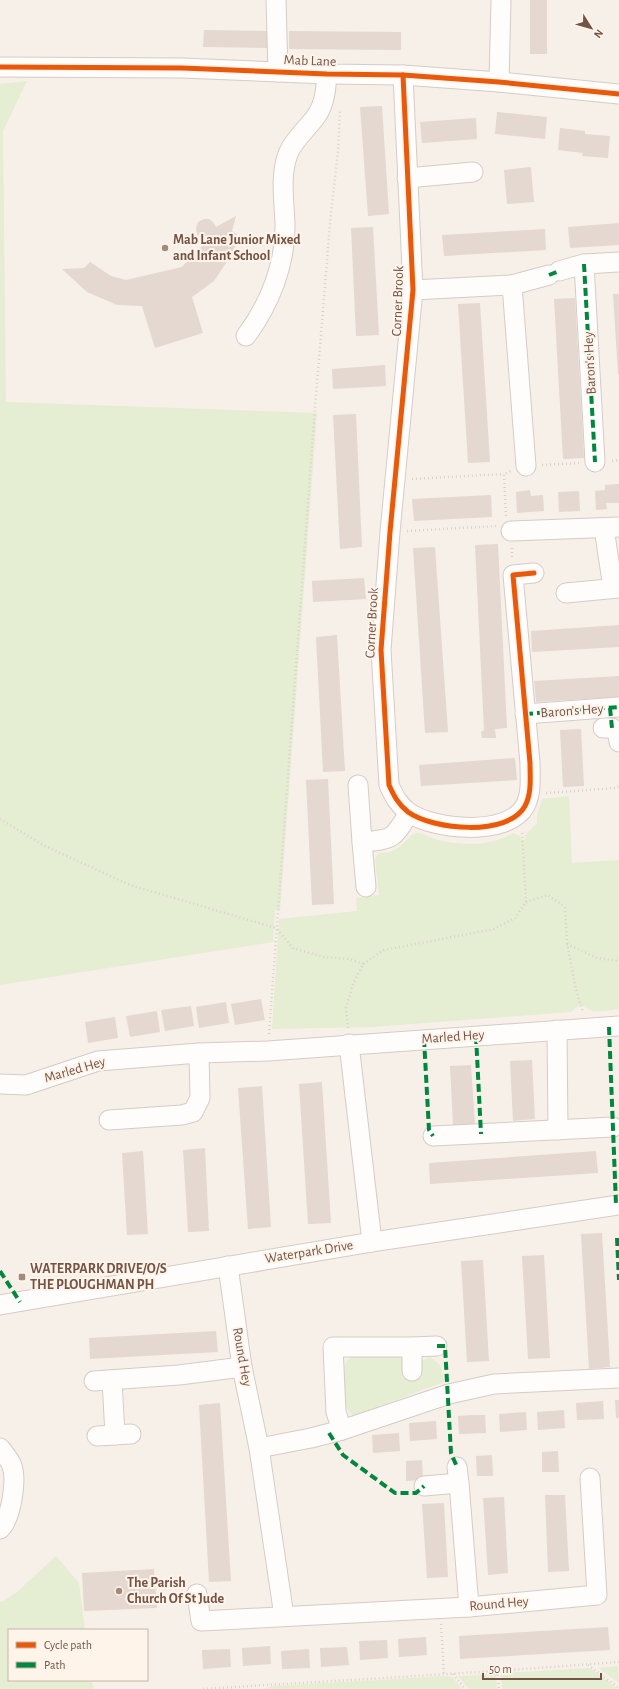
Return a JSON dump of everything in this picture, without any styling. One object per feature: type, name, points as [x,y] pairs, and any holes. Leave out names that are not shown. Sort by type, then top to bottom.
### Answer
[{"type":"street","points":[[276,0],[278,72]]},
{"type":"street","points":[[499,82],[501,0]]},
{"type":"street","name":"Mab Lane","points":[[0,67],[182,68],[327,74],[403,75],[499,82],[619,94]]},
{"type":"street","points":[[246,336],[257,321],[265,306],[282,259],[285,225],[283,192],[285,164],[288,152],[318,114],[324,98],[327,74]]},
{"type":"street","name":"Corner Brook","points":[[403,75],[413,290],[390,532],[381,650],[389,785],[396,800],[409,813],[447,826],[469,828],[492,826],[518,814]]},
{"type":"street","points":[[407,178],[473,172]]},
{"type":"street","points":[[413,290],[512,285],[584,264],[619,262]]},
{"type":"street","name":"Baron's Hey","points":[[584,264],[595,462]]},
{"type":"street","points":[[512,285],[526,466]]},
{"type":"street","points":[[509,528],[611,527],[616,588],[566,593]]},
{"type":"street","points":[[518,814],[524,806],[530,793],[530,763],[514,575],[534,573]]},
{"type":"street","points":[[611,733],[615,707]]},
{"type":"street","name":"Baron's Hey","points":[[525,714],[615,707]]},
{"type":"street","points":[[358,785],[366,887]]},
{"type":"street","points":[[362,842],[388,839],[397,832],[409,813]]},
{"type":"street","name":"Marled Hey","points":[[0,1084],[26,1085],[98,1061],[199,1053],[268,1051],[349,1044],[619,1026]]},
{"type":"street","points":[[557,1030],[558,1130]]},
{"type":"street","points":[[349,1044],[372,1242]]},
{"type":"street","points":[[109,1120],[182,1115],[193,1112],[200,1098],[199,1053]]},
{"type":"street","points":[[433,1136],[613,1126]]},
{"type":"street","name":"Waterpark Drive","points":[[0,1305],[372,1242],[619,1205]]},
{"type":"street","name":"Round Hey","points":[[228,1266],[242,1367],[259,1448],[284,1616]]},
{"type":"street","points":[[342,1430],[336,1412],[333,1347],[437,1346]]},
{"type":"street","points":[[412,1347],[412,1371]]},
{"type":"street","points":[[115,1435],[103,1380],[178,1375],[242,1367]]},
{"type":"street","points":[[259,1448],[311,1438],[342,1430],[449,1394],[494,1384],[619,1378]]},
{"type":"street","points":[[0,1448],[12,1466],[14,1494],[4,1525],[0,1529]]},
{"type":"street","points":[[424,1486],[458,1475],[469,1607]]},
{"type":"street","name":"Round Hey","points":[[197,1594],[201,1622],[284,1616],[469,1607],[597,1595],[590,1478]]},
{"type":"path","points":[[268,1051],[314,420],[333,188],[338,152],[340,105]]},
{"type":"path","points":[[396,480],[504,474],[526,466],[619,460]]},
{"type":"path","points":[[504,474],[514,575]]},
{"type":"path","points":[[390,532],[509,528]]},
{"type":"path","points":[[530,793],[616,788],[619,786]]},
{"type":"path","points":[[349,1044],[346,1008],[353,984],[363,964],[384,950],[494,929],[515,918],[526,902],[523,839],[518,814]]},
{"type":"path","points":[[0,819],[43,845],[130,885],[276,928],[293,948],[324,957],[350,959],[363,964]]},
{"type":"path","points":[[526,902],[548,895],[565,907],[566,943],[576,990],[588,1028]]},
{"type":"path","points":[[566,943],[597,958],[619,961]]},
{"type":"path","points":[[440,1608],[444,1673]]},
{"type":"path","points":[[203,1689],[244,1688],[250,1686],[444,1673],[453,1674],[619,1662]]},
{"type":"path","points":[[588,1664],[619,1688]]},
{"type":"path","points":[[497,1671],[499,1689]]},
{"type":"path","points":[[453,1674],[465,1689]]},
{"type":"path","points":[[250,1686],[257,1689]]},
{"type":"green space","points":[[27,81],[3,131],[6,402],[317,413],[280,910],[275,910],[273,942],[0,985],[0,84]]},
{"type":"green space","points":[[569,796],[572,863],[619,860],[619,1009],[593,1011],[582,1006],[578,1006],[571,1012],[373,1027],[272,1029],[279,919],[357,911],[356,898],[379,895],[375,859],[379,853],[394,850],[415,833],[447,842],[467,844],[486,843],[513,833],[520,836],[521,840],[526,839],[525,835],[537,823],[542,799]]},
{"type":"green space","points":[[355,1355],[400,1356],[404,1362],[420,1364],[422,1361],[430,1357],[441,1367],[444,1382],[353,1416],[346,1407],[343,1368],[348,1359]]},
{"type":"green space","points":[[56,1556],[79,1583],[85,1629],[8,1629],[8,1681],[91,1681],[94,1689],[0,1689],[0,1601],[2,1602],[17,1592]]},
{"type":"green space","points":[[618,1666],[619,1683],[598,1668]]},
{"type":"green space","points":[[590,1668],[618,1689],[502,1689],[501,1675],[503,1673]]},
{"type":"green space","points":[[496,1674],[497,1689],[469,1689],[458,1676]]},
{"type":"green space","points":[[447,1676],[452,1677],[462,1689],[263,1689],[273,1686]]},
{"type":"building","points":[[530,0],[547,0],[547,54],[530,54]]},
{"type":"building","points":[[204,30],[268,31],[267,48],[203,47]]},
{"type":"building","points":[[289,31],[401,32],[401,50],[289,49]]},
{"type":"building","points":[[382,106],[389,214],[368,216],[360,107]]},
{"type":"building","points":[[497,112],[547,117],[545,139],[495,134]]},
{"type":"building","points":[[476,118],[477,139],[422,143],[420,122]]},
{"type":"building","points":[[560,128],[585,131],[585,134],[610,136],[608,158],[582,156],[583,153],[558,150]]},
{"type":"building","points":[[531,167],[534,202],[507,204],[504,170]]},
{"type":"building","points":[[236,216],[232,231],[237,234],[234,251],[214,281],[192,297],[203,333],[155,348],[142,306],[117,305],[87,292],[62,269],[84,268],[90,262],[111,276],[126,280],[182,267],[207,241],[197,234],[196,228],[198,222],[204,219],[209,219],[216,227]]},
{"type":"building","points":[[619,223],[619,245],[570,248],[568,227]]},
{"type":"building","points":[[373,227],[379,335],[356,336],[351,228]]},
{"type":"building","points":[[545,229],[546,250],[444,256],[442,235]]},
{"type":"building","points":[[613,294],[619,294],[619,374],[618,374]]},
{"type":"building","points":[[575,298],[584,458],[563,459],[554,299]]},
{"type":"building","points":[[480,303],[490,462],[468,463],[458,304]]},
{"type":"building","points":[[385,365],[386,386],[333,389],[332,369]]},
{"type":"building","points":[[356,414],[362,547],[340,549],[333,415]]},
{"type":"building","points":[[619,484],[619,503],[606,503],[607,509],[596,510],[595,491],[605,490],[605,485]]},
{"type":"building","points":[[530,490],[531,496],[543,495],[544,511],[517,513],[516,492]]},
{"type":"building","points":[[579,491],[580,511],[559,512],[558,492]]},
{"type":"building","points":[[491,495],[492,517],[414,521],[412,499]]},
{"type":"building","points":[[498,544],[507,728],[495,729],[496,738],[482,738],[481,731],[484,731],[475,545]]},
{"type":"building","points":[[435,547],[448,732],[425,733],[413,548]]},
{"type":"building","points":[[364,578],[366,599],[313,602],[312,581]]},
{"type":"building","points":[[619,625],[619,647],[532,652],[531,631]]},
{"type":"building","points":[[337,635],[345,771],[323,772],[316,637]]},
{"type":"building","points":[[619,676],[619,697],[536,702],[534,681]]},
{"type":"building","points":[[581,729],[584,786],[563,787],[560,730]]},
{"type":"building","points":[[515,758],[517,780],[421,786],[419,765]]},
{"type":"building","points":[[328,779],[334,904],[312,905],[306,780]]},
{"type":"building","points":[[261,999],[265,1020],[235,1025],[231,1004]]},
{"type":"building","points":[[226,1002],[229,1023],[199,1028],[196,1007]]},
{"type":"building","points":[[191,1006],[194,1026],[165,1031],[161,1010]]},
{"type":"building","points":[[157,1011],[160,1032],[130,1037],[126,1016]]},
{"type":"building","points":[[115,1017],[118,1038],[88,1043],[85,1022]]},
{"type":"building","points":[[532,1060],[535,1119],[513,1121],[510,1061]]},
{"type":"building","points":[[471,1065],[475,1124],[453,1125],[450,1066]]},
{"type":"building","points":[[322,1082],[331,1223],[308,1224],[299,1084]]},
{"type":"building","points":[[262,1086],[271,1227],[248,1229],[238,1088]]},
{"type":"building","points":[[205,1148],[209,1231],[188,1232],[183,1150]]},
{"type":"building","points":[[143,1151],[148,1234],[127,1235],[122,1153]]},
{"type":"building","points":[[596,1151],[598,1173],[430,1184],[429,1163]]},
{"type":"building","points":[[602,1233],[610,1367],[589,1369],[581,1234]]},
{"type":"building","points":[[544,1255],[550,1358],[528,1359],[522,1256]]},
{"type":"building","points":[[483,1260],[489,1361],[467,1362],[461,1261]]},
{"type":"building","points":[[216,1331],[218,1352],[90,1359],[89,1338]]},
{"type":"building","points":[[615,1400],[619,1400],[619,1418],[616,1418]]},
{"type":"building","points":[[603,1401],[604,1419],[577,1420],[576,1403]]},
{"type":"building","points":[[220,1403],[231,1581],[209,1582],[199,1405]]},
{"type":"building","points":[[564,1410],[565,1428],[538,1430],[537,1412]]},
{"type":"building","points":[[526,1412],[527,1430],[500,1432],[499,1414]]},
{"type":"building","points":[[485,1415],[486,1433],[459,1434],[458,1416]]},
{"type":"building","points":[[436,1421],[437,1439],[410,1441],[409,1423]]},
{"type":"building","points":[[399,1433],[400,1451],[373,1453],[372,1435]]},
{"type":"building","points":[[558,1451],[559,1472],[542,1472],[542,1452]]},
{"type":"building","points":[[492,1455],[493,1476],[477,1476],[476,1456]]},
{"type":"building","points":[[422,1460],[423,1480],[406,1481],[406,1461]]},
{"type":"building","points":[[545,1495],[565,1495],[569,1571],[548,1572]]},
{"type":"building","points":[[504,1497],[508,1573],[488,1575],[483,1498]]},
{"type":"building","points":[[444,1503],[448,1577],[427,1578],[422,1504]]},
{"type":"building","name":"The Parish Church Of St Jude","points":[[154,1569],[157,1608],[84,1611],[82,1573]]},
{"type":"building","points":[[608,1627],[610,1650],[460,1659],[459,1636]]},
{"type":"building","points":[[426,1637],[427,1655],[399,1657],[398,1639]]},
{"type":"building","points":[[387,1640],[388,1658],[360,1660],[359,1641]]},
{"type":"building","points":[[270,1646],[271,1664],[243,1666],[242,1648]]},
{"type":"building","points":[[347,1647],[349,1665],[321,1667],[320,1648]]},
{"type":"building","points":[[230,1649],[231,1667],[203,1669],[202,1650]]},
{"type":"building","points":[[309,1649],[310,1668],[282,1669],[281,1651]]},
{"type":"marked path","points":[[584,264],[595,462]]},
{"type":"marked path","points":[[549,275],[559,271]]},
{"type":"marked path","points":[[525,714],[619,707]]},
{"type":"marked path","points":[[610,708],[612,728]]},
{"type":"marked path","points":[[609,1027],[616,1205]]},
{"type":"marked path","points":[[476,1036],[481,1134]]},
{"type":"marked path","points":[[424,1039],[429,1130],[433,1136]]},
{"type":"marked path","points":[[617,1238],[619,1280]]},
{"type":"marked path","points":[[0,1271],[20,1302]]},
{"type":"marked path","points":[[437,1346],[445,1346],[451,1453],[457,1467]]},
{"type":"marked path","points":[[329,1433],[343,1455],[395,1493],[416,1493],[424,1486]]},
{"type":"cycle path","points":[[0,67],[182,68],[327,74],[403,75],[499,82],[619,94]]},
{"type":"cycle path","points":[[403,75],[413,290],[390,532],[381,650],[389,785],[399,803],[408,812],[420,818],[434,823],[452,826],[487,826],[503,823],[516,816],[525,806],[530,790],[530,763],[513,575],[534,573]]},
{"type":"place","name":"Mab Lane Junior Mixed and Infant School","points":[[165,248]]},
{"type":"place","name":"WATERPARK DRIVE/O/S THE PLOUGHMAN PH","points":[[22,1277]]},
{"type":"place","name":"The Parish Church Of St Jude","points":[[119,1591]]}]
